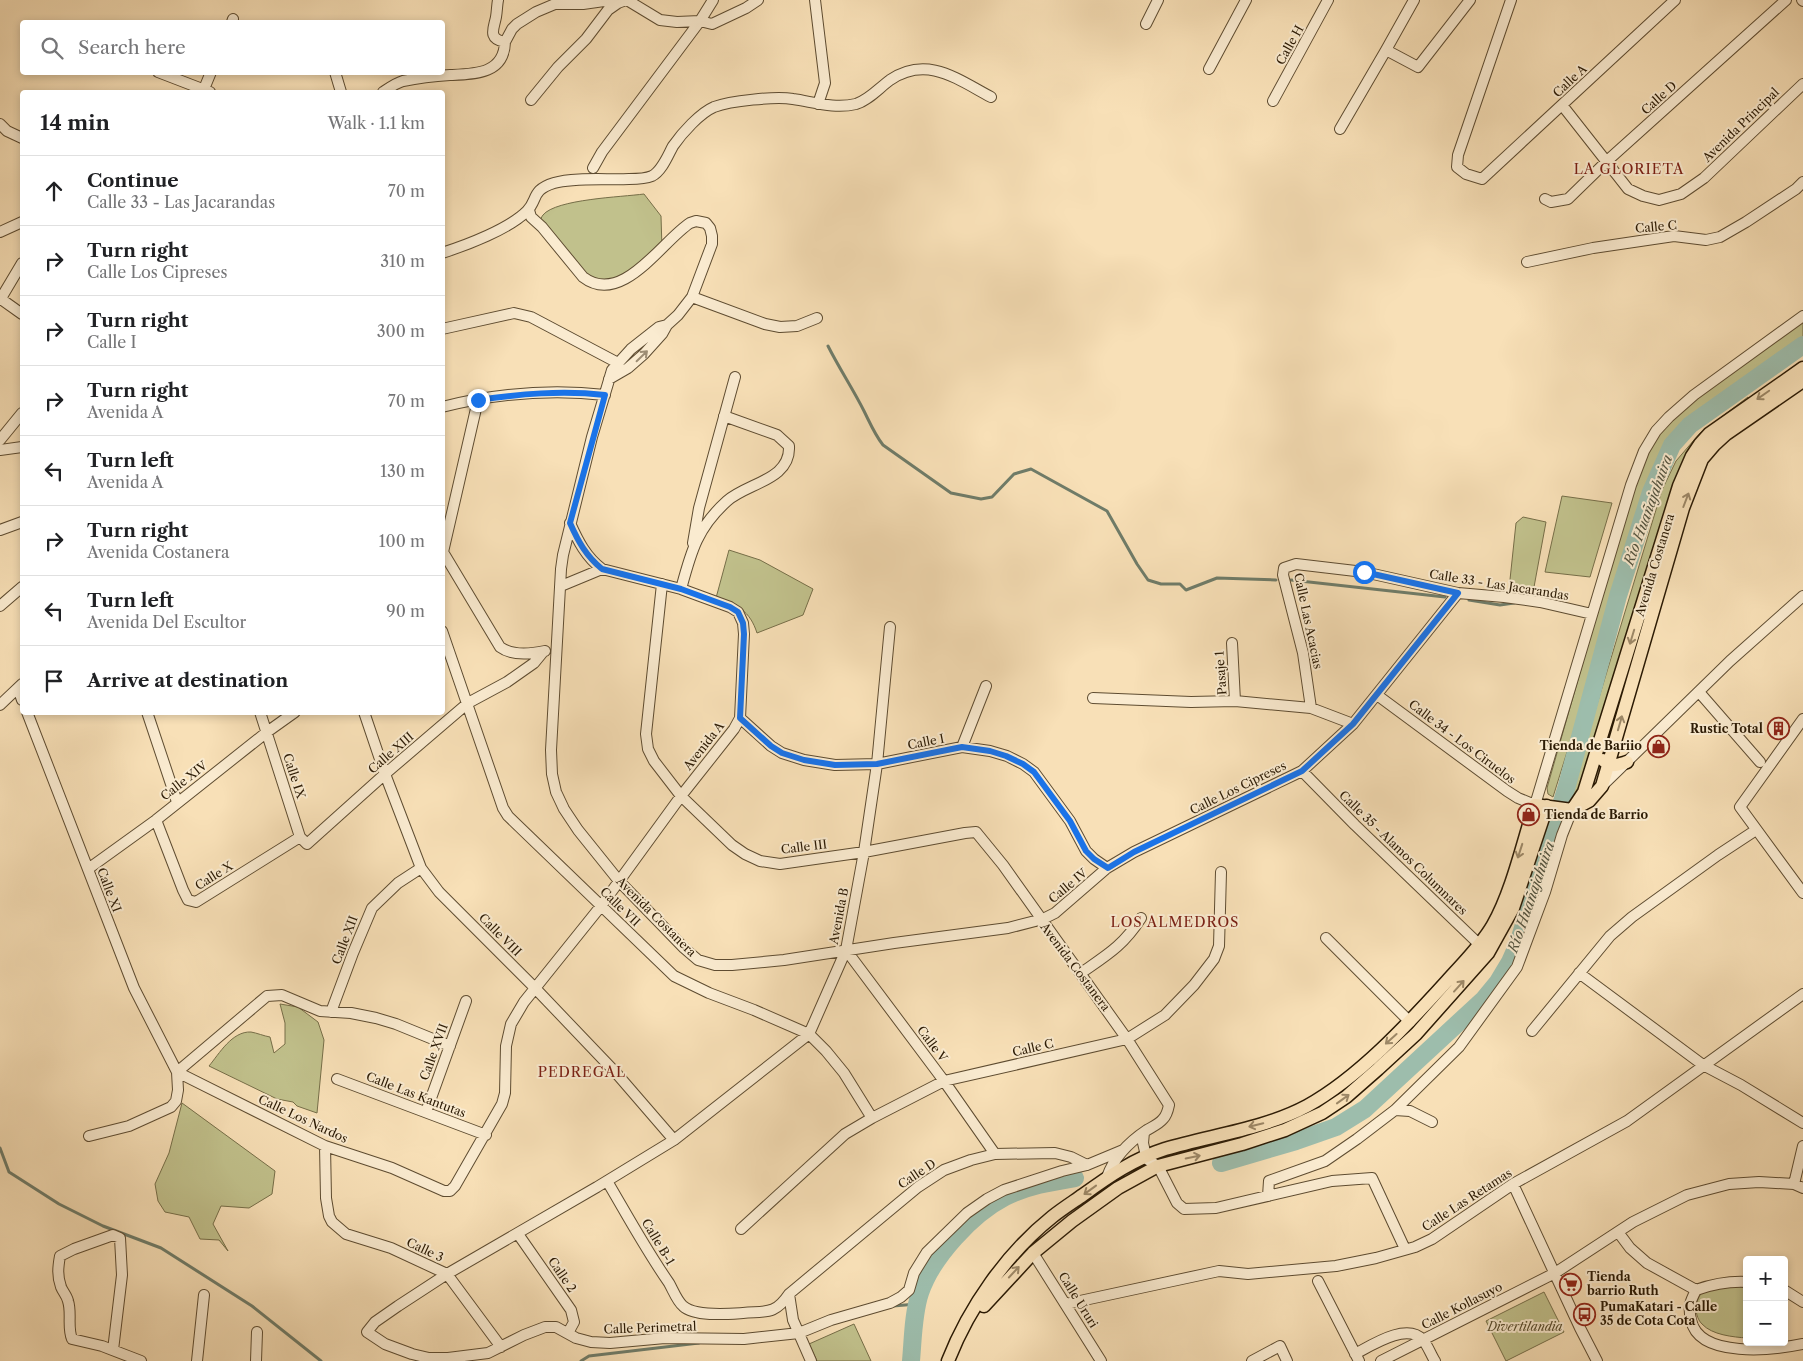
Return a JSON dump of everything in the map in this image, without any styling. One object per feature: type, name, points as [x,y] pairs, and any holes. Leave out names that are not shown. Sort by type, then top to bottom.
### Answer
[{"type":"main road","name":"Avenida Costanera","points":[[959,1335],[1006,1280],[1033,1253],[1093,1205],[1118,1188],[1158,1166],[1242,1144],[1285,1130],[1322,1113],[1346,1097],[1416,1034],[1484,949],[1492,926],[1554,807],[1584,792],[1679,486],[1692,456],[1700,444],[1718,427],[1803,368]]},
{"type":"main road","name":"Avenida Costanera","points":[[1602,786],[1683,508],[1702,460],[1714,444],[1726,434],[1803,381]]},
{"type":"main road","points":[[1597,752],[1608,765],[1614,766],[1627,762]]},
{"type":"main road","points":[[1554,807],[1589,801],[1602,786]]},
{"type":"main road","name":"Avenida Costanera","points":[[948,1361],[959,1335],[974,1308],[996,1276],[1017,1251],[1051,1218],[1107,1177],[1146,1156],[1278,1120],[1328,1094],[1410,1022],[1484,949]]},
{"type":"main road","points":[[1033,1253],[1032,1246],[1035,1238],[1051,1218]]},
{"type":"street","points":[[498,0],[493,32],[497,39],[505,42]]},
{"type":"street","points":[[593,168],[602,152],[700,21],[713,0]]},
{"type":"street","points":[[387,90],[401,82],[434,77],[463,76],[496,66],[502,59],[505,52],[505,42],[512,29],[536,12],[555,4],[623,1],[660,20],[677,22],[700,21],[712,24],[746,8],[758,0]]},
{"type":"street","points":[[815,0],[826,84],[818,104]]},
{"type":"street","points":[[1146,24],[1158,0]]},
{"type":"street","points":[[1208,69],[1246,0]]},
{"type":"street","name":"Calle H","points":[[1273,101],[1328,0]]},
{"type":"street","points":[[1340,129],[1414,0]]},
{"type":"street","points":[[1386,50],[1418,67],[1470,0]]},
{"type":"street","name":"Calle A","points":[[1511,0],[1458,155],[1457,167],[1466,174],[1482,179],[1675,0]]},
{"type":"street","name":"Calle D","points":[[1545,199],[1551,202],[1568,199],[1786,0]]},
{"type":"street","points":[[531,100],[558,67],[586,39],[608,10],[623,1]]},
{"type":"street","points":[[445,252],[474,242],[516,220],[528,210],[538,192],[553,183],[565,180],[636,179],[652,176],[659,170],[688,127],[712,108],[732,102],[790,98],[830,106],[857,104],[890,80],[912,69],[935,70],[944,73],[990,97]]},
{"type":"street","points":[[166,75],[204,90]]},
{"type":"street","points":[[207,90],[210,75]]},
{"type":"street","points":[[336,75],[340,90]]},
{"type":"street","name":"Avenida Principal","points":[[1562,105],[1608,161],[1628,189],[1643,196],[1659,200],[1681,194],[1704,178],[1803,84]]},
{"type":"street","points":[[0,124],[7,131],[20,137]]},
{"type":"street","name":"Calle C","points":[[1527,262],[1593,248],[1674,236],[1706,240],[1720,237],[1796,189],[1803,182]]},
{"type":"street","points":[[528,210],[583,278],[591,284],[613,284],[627,278],[641,269],[684,227],[696,221],[706,224],[710,228],[712,244],[692,297],[644,354],[628,368],[609,379]]},
{"type":"street","points":[[0,232],[20,223]]},
{"type":"street","points":[[20,266],[0,299],[20,313]]},
{"type":"street","points":[[692,297],[765,324],[780,327],[797,326],[817,318]]},
{"type":"street","points":[[445,328],[514,313],[531,317],[618,363]]},
{"type":"street","points":[[1268,1196],[1269,1182],[1325,1161],[1395,1110],[1459,1047],[1517,967],[1542,900],[1562,835],[1554,807],[1592,614],[1631,485],[1644,451],[1656,431],[1694,395],[1803,316]]},
{"type":"street","name":"Avenida Costanera","points":[[667,325],[660,327],[646,338],[612,370],[563,554],[551,750],[552,774],[556,792],[564,809],[578,830],[620,881],[684,948],[698,960],[715,965],[732,966],[784,960],[1008,928],[1043,919],[1128,1038],[1169,1105],[1168,1112],[1163,1119],[1123,1150],[1110,1168],[1107,1177]]},
{"type":"street","points":[[693,546],[693,536],[699,508],[735,377]]},
{"type":"street","points":[[445,406],[518,394],[569,393],[605,395]]},
{"type":"street","points":[[445,535],[478,400]]},
{"type":"street","points":[[0,440],[20,415]]},
{"type":"street","points":[[681,589],[693,546],[707,522],[724,503],[743,490],[767,480],[781,470],[790,455],[789,446],[778,435],[724,416]]},
{"type":"street","points":[[0,450],[20,447]]},
{"type":"street","points":[[0,530],[20,523]]},
{"type":"street","points":[[561,586],[602,569],[593,562],[584,550],[570,523]]},
{"type":"street","points":[[445,555],[500,647],[505,651],[514,653],[543,652],[558,646]]},
{"type":"street","name":"Calle 33 - Las Jacarandas","points":[[1284,568],[1296,564],[1364,572],[1458,593],[1540,602],[1592,614]]},
{"type":"street","name":"Calle Las Acacias","points":[[1284,568],[1283,575],[1303,653],[1311,708]]},
{"type":"street","name":"Avenida A","points":[[450,1191],[455,1186],[486,1135],[502,1104],[505,1094],[506,1046],[511,1024],[534,987],[601,906],[680,796],[727,739],[740,718],[743,623],[738,612],[730,607],[681,589],[602,569]]},
{"type":"street","name":"Calle III","points":[[662,584],[646,734],[648,749],[654,761],[680,796],[732,845],[760,861],[780,864],[864,852],[976,832],[998,858],[1043,919]]},
{"type":"street","points":[[0,606],[20,588]]},
{"type":"street","name":"Calle Los Cipreses","points":[[1108,868],[1134,852],[1302,771],[1353,724],[1458,593]]},
{"type":"street","points":[[1602,786],[1730,661],[1803,596]]},
{"type":"street","name":"Avenida B","points":[[367,1332],[382,1316],[447,1274],[518,1234],[674,1140],[809,1034],[846,950],[864,852],[877,764],[890,627]]},
{"type":"street","name":"Calle VII","points":[[445,640],[503,808],[508,816],[674,976],[709,993],[809,1034],[844,1073],[872,1118]]},
{"type":"street","name":"Pasaje 1","points":[[1232,643],[1235,701]]},
{"type":"street","name":"Calle XIII","points":[[304,840],[468,703],[507,682],[534,662],[543,652]]},
{"type":"street","points":[[0,705],[20,686]]},
{"type":"street","points":[[962,747],[986,686]]},
{"type":"street","points":[[1699,692],[1760,762]]},
{"type":"street","name":"Calle 34 - Los Ciruelos","points":[[1377,695],[1518,798],[1554,807]]},
{"type":"street","points":[[1093,698],[1192,702],[1235,701],[1311,708],[1353,724]]},
{"type":"street","name":"Calle XI","points":[[28,715],[134,988],[177,1072]]},
{"type":"street","points":[[148,715],[177,802]]},
{"type":"street","name":"Calle IX","points":[[261,715],[304,840]]},
{"type":"street","name":"Calle XIV","points":[[88,869],[156,820],[291,715]]},
{"type":"street","name":"Calle VIII","points":[[365,715],[385,774],[421,868],[439,892],[618,1074],[674,1140]]},
{"type":"street","name":"Calle I","points":[[740,718],[771,746],[782,753],[804,760],[835,765],[877,764],[962,747],[990,751],[1006,756],[1034,772],[1070,821],[1086,851],[1108,868]]},
{"type":"street","points":[[1803,719],[1740,807],[1803,894]]},
{"type":"street","name":"Calle 35 - Alamos Columnares","points":[[1302,771],[1354,825],[1484,949]]},
{"type":"street","name":"Calle X","points":[[156,820],[183,890],[188,900],[192,902],[196,902],[304,840]]},
{"type":"street","points":[[1532,1031],[1610,936],[1632,917],[1756,830]]},
{"type":"street","name":"Calle XII","points":[[332,1012],[353,953],[372,908],[398,883],[421,868]]},
{"type":"street","name":"Calle IV","points":[[1043,919],[1055,914],[1108,868]]},
{"type":"street","name":"Calle C","points":[[741,1229],[845,1134],[944,1081],[1128,1038],[1165,1014],[1194,985],[1214,959],[1219,946],[1221,872]]},
{"type":"street","points":[[1081,973],[1119,946],[1141,918]]},
{"type":"street","points":[[1326,938],[1410,1022]]},
{"type":"street","name":"Calle V","points":[[846,950],[944,1081],[995,1154]]},
{"type":"street","points":[[1579,973],[1703,1065],[1741,1085],[1803,1123]]},
{"type":"street","name":"Calle Las Retamas","points":[[1066,1304],[1218,1271],[1248,1274],[1336,1266],[1416,1247],[1432,1239],[1513,1184],[1627,1121],[1803,994]]},
{"type":"street","points":[[89,1136],[128,1126],[170,1108],[176,1101],[177,1072],[267,996],[282,995],[320,1011],[351,1013],[376,1018],[450,1046]]},
{"type":"street","name":"Calle XVII","points":[[426,1112],[466,1001]]},
{"type":"street","name":"Calle Los Nardos","points":[[177,1072],[325,1146],[392,1168],[444,1191],[450,1191]]},
{"type":"street","name":"Calle Las Kantutas","points":[[338,1079],[486,1135]]},
{"type":"street","points":[[1395,1110],[1410,1111],[1432,1122]]},
{"type":"street","points":[[1144,1132],[1142,1142],[1148,1160],[1158,1166],[1176,1203],[1184,1209],[1216,1208],[1332,1182],[1372,1178],[1405,1250]]},
{"type":"street","name":"Calle 3","points":[[325,1146],[326,1198],[329,1216],[337,1226],[346,1234],[391,1248],[447,1274],[501,1347]]},
{"type":"street","points":[[1799,1186],[1803,1146]]},
{"type":"street","name":"Calle Perimetral","points":[[367,1332],[385,1344],[429,1358],[461,1357],[488,1353],[524,1335],[546,1327],[556,1327],[576,1338],[591,1342],[610,1343],[666,1338],[744,1339],[798,1333],[831,1320],[890,1303],[902,1297],[909,1290],[914,1273],[927,1252],[967,1213],[1004,1190],[1051,1174],[1087,1165],[1123,1150]]},
{"type":"street","name":"Calle D","points":[[773,1311],[784,1302],[789,1294],[918,1186],[944,1170],[995,1154],[1055,1153],[1071,1156],[1087,1165]]},
{"type":"street","name":"Calle B-1","points":[[607,1181],[654,1263],[683,1306],[708,1314],[773,1311]]},
{"type":"street","name":"Calle Kollasuyo","points":[[1381,1361],[1555,1273],[1618,1232],[1679,1199],[1729,1184],[1759,1182],[1799,1186]]},
{"type":"street","points":[[1513,1184],[1582,1334],[1597,1361]]},
{"type":"street","points":[[1618,1232],[1630,1248],[1647,1263],[1696,1290]]},
{"type":"street","name":"Calle 2","points":[[518,1234],[572,1310],[574,1322],[568,1333]]},
{"type":"street","points":[[113,1350],[122,1275],[120,1238],[113,1235],[74,1248],[60,1256],[58,1269],[61,1287],[68,1300],[69,1333],[72,1339],[113,1350],[142,1361]]},
{"type":"street","name":"Calle Ururi","points":[[1033,1253],[1102,1361]]},
{"type":"street","points":[[1318,1281],[1357,1357],[1384,1339],[1400,1334],[1414,1334],[1423,1340],[1435,1361]]},
{"type":"street","points":[[1743,1282],[1729,1282],[1696,1290],[1689,1304],[1690,1318],[1693,1328],[1702,1338],[1717,1345],[1738,1348],[1760,1349],[1803,1344]]},
{"type":"street","points":[[1788,1293],[1803,1302]]},
{"type":"street","points":[[789,1294],[793,1320],[811,1361]]},
{"type":"street","points":[[197,1361],[204,1295]]},
{"type":"street","points":[[773,1311],[793,1320]]},
{"type":"street","points":[[256,1361],[257,1332]]},
{"type":"street","points":[[1252,1361],[1280,1346],[1287,1361]]},
{"type":"green space","points":[[644,194],[661,216],[662,249],[603,287],[591,287],[585,284],[541,230],[540,221],[543,215],[561,205]]},
{"type":"green space","points":[[1803,320],[1803,338],[1691,418],[1672,441],[1656,467],[1553,797],[1548,794],[1547,788],[1640,463],[1652,439],[1676,413]]},
{"type":"green space","points":[[1748,397],[1750,405],[1703,439],[1573,813],[1564,813],[1662,490],[1676,461],[1700,433]]},
{"type":"green space","points":[[1562,496],[1612,503],[1590,577],[1545,572]]},
{"type":"green space","points":[[1523,517],[1546,522],[1534,587],[1509,589],[1516,523]]},
{"type":"green space","points":[[729,550],[760,560],[813,589],[803,615],[757,633],[751,619],[742,610],[716,598]]},
{"type":"green space","points":[[280,1004],[298,1007],[318,1022],[324,1040],[317,1113],[297,1106],[293,1102],[277,1099],[209,1066],[232,1039],[244,1033],[251,1032],[270,1037],[274,1053],[285,1044],[285,1023]]},
{"type":"green space","points":[[182,1103],[275,1171],[272,1194],[249,1208],[221,1206],[213,1224],[228,1251],[219,1240],[200,1239],[189,1217],[165,1212],[158,1201],[155,1184],[169,1153]]},
{"type":"green space","points":[[1728,1284],[1743,1287],[1743,1338],[1711,1331],[1699,1320],[1696,1310],[1698,1299],[1704,1291],[1713,1286]]},
{"type":"green space","name":"Divertilandia","points":[[1544,1292],[1564,1332],[1506,1361],[1486,1321]]},
{"type":"green space","points":[[854,1324],[871,1361],[817,1361],[809,1344]]},
{"type":"waterway","name":"Río Huañajahuira","points":[[1221,1163],[1336,1127],[1365,1109],[1484,999],[1498,982],[1518,944],[1566,789],[1618,596],[1651,492],[1672,445],[1690,425],[1803,345]]},
{"type":"waterway","points":[[828,346],[883,445],[951,493],[981,499],[992,497],[1014,474],[1031,469],[1107,511],[1148,580],[1161,584],[1180,584],[1186,590],[1217,578],[1276,580]]},
{"type":"waterway","points":[[1291,580],[1445,597]]},
{"type":"waterway","points":[[1469,600],[1500,605],[1514,603]]},
{"type":"waterway","points":[[0,1148],[9,1172],[59,1204],[103,1226],[161,1248],[252,1306],[321,1361]]},
{"type":"waterway","name":"Río Huañajahuira","points":[[911,1361],[915,1318],[920,1293],[943,1251],[979,1214],[1005,1197],[1030,1187],[1075,1178]]},
{"type":"waterway","points":[[893,1306],[917,1304]]},
{"type":"waterway","points":[[581,1361],[589,1356],[699,1343]]},
{"type":"place","name":"Rustic Total","points":[[1779,729]]},
{"type":"place","name":"Tienda de Bariio","points":[[1658,746]]},
{"type":"place","name":"Tienda de Barrio","points":[[1528,815]]},
{"type":"place","name":"Tienda barrio Ruth","points":[[1571,1284]]},
{"type":"place","name":"PumaKatari - Calle 35 de Cota Cota","points":[[1584,1314]]},
{"type":"district","name":"LA GLORIETA","points":[[1629,169]]},
{"type":"district","name":"LOS ALMEDROS","points":[[1175,922]]},
{"type":"district","name":"PEDREGAL","points":[[582,1072]]},
{"type":"route","points":[[478,400],[518,394],[590,393],[605,395],[570,523],[577,539],[593,562],[602,569],[681,589],[730,607],[738,612],[743,623],[744,634],[740,718],[771,746],[782,753],[804,760],[835,765],[877,764],[962,747],[990,751],[1006,756],[1034,772],[1070,821],[1086,851],[1108,868],[1134,852],[1302,771],[1353,724],[1458,593],[1364,572]]}]
